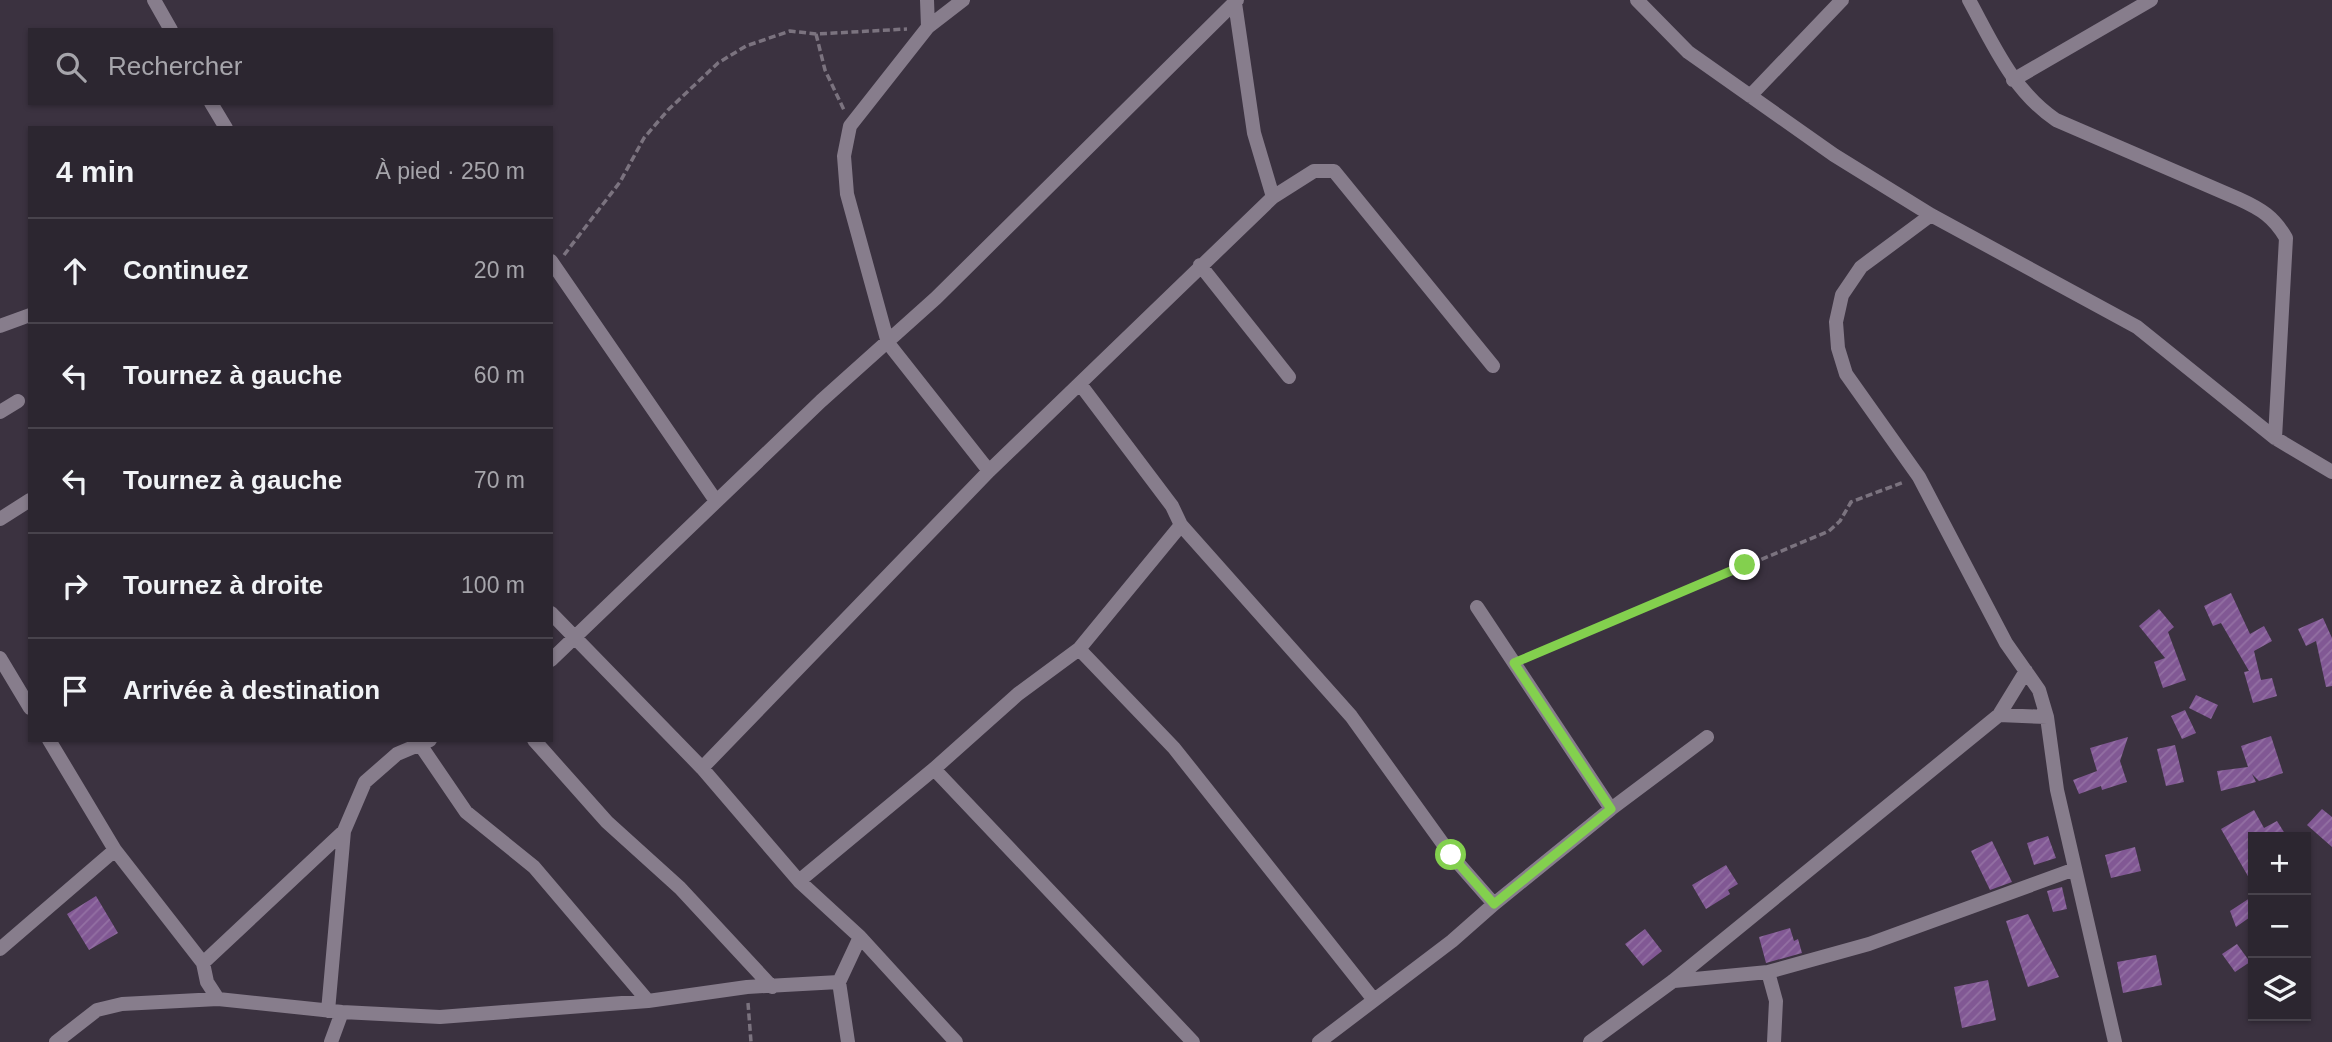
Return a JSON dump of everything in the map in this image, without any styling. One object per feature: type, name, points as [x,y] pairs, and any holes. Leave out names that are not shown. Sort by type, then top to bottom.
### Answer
[{"type":"street","points":[[154,0],[169,28]]},
{"type":"street","points":[[927,0],[928,27]]},
{"type":"street","points":[[963,0],[928,27],[850,126],[844,156],[848,194],[888,343],[989,471]]},
{"type":"street","points":[[1637,0],[1688,52],[1834,155],[1931,215],[2137,327],[2276,438],[2332,472]]},
{"type":"street","points":[[1750,96],[1842,0]]},
{"type":"street","points":[[1969,0],[2013,80],[2040,109],[2056,120],[2267,212],[2278,224],[2286,238],[2276,438]]},
{"type":"street","points":[[2013,80],[2151,0]]},
{"type":"street","points":[[1236,1],[1254,133],[1273,197]]},
{"type":"street","points":[[553,658],[716,500],[888,343],[1236,1]]},
{"type":"street","points":[[212,105],[225,126]]},
{"type":"street","points":[[702,768],[989,471],[1200,265],[1273,197],[1314,171],[1334,171],[1493,366]]},
{"type":"street","points":[[1931,215],[1861,267],[1842,295],[1836,322],[1838,348],[1846,374],[1919,477],[2006,643],[2039,690],[2047,717],[2057,790],[2115,1042]]},
{"type":"street","points":[[554,263],[716,500]]},
{"type":"street","points":[[1200,265],[1289,377]]},
{"type":"street","points":[[0,327],[28,316]]},
{"type":"street","points":[[1080,384],[1172,506],[1181,525],[1351,716],[1451,855],[1494,904]]},
{"type":"street","points":[[0,412],[18,401]]},
{"type":"street","points":[[0,519],[28,501]]},
{"type":"street","points":[[799,881],[934,769],[1018,694],[1079,649],[1181,525]]},
{"type":"street","points":[[1477,607],[1611,809]]},
{"type":"street","points":[[553,615],[702,768],[799,881],[860,937],[956,1042]]},
{"type":"street","points":[[1079,649],[1174,748],[1374,1000]]},
{"type":"street","points":[[0,659],[28,705]]},
{"type":"street","points":[[1590,1042],[1673,981],[1999,715],[2026,671]]},
{"type":"street","points":[[1999,715],[2047,717]]},
{"type":"street","points":[[1319,1042],[1452,941],[1611,809],[1707,737]]},
{"type":"street","points":[[50,742],[115,850],[203,962],[207,982],[218,999]]},
{"type":"street","points":[[536,742],[607,822],[680,888],[772,987]]},
{"type":"street","points":[[331,1042],[344,831],[365,782],[397,754],[426,743],[466,812],[534,867],[648,1001]]},
{"type":"street","points":[[934,769],[1194,1042]]},
{"type":"street","points":[[203,962],[344,831]]},
{"type":"street","points":[[0,949],[115,850]]},
{"type":"street","points":[[1673,981],[1768,972],[1869,944],[2075,869]]},
{"type":"street","points":[[848,1042],[839,982],[860,937]]},
{"type":"street","points":[[1768,972],[1776,1001],[1774,1042]]},
{"type":"street","points":[[56,1042],[97,1010],[122,1004],[218,999],[335,1011],[440,1017],[648,1001],[747,987],[839,982]]},
{"type":"path","points":[[554,263],[620,182],[644,138],[668,110],[718,63],[746,46],[790,32],[816,34],[928,27]]},
{"type":"path","points":[[816,34],[825,69],[850,126]]},
{"type":"path","points":[[1514,663],[1829,531],[1840,521],[1851,502],[1861,495],[1919,477]]},
{"type":"path","points":[[747,987],[751,1042]]},
{"type":"building","points":[[2231,593],[2250,634],[2264,626],[2272,641],[2254,651],[2261,680],[2272,678],[2277,696],[2253,703],[2244,672],[2249,671],[2221,623],[2213,626],[2204,606]]},
{"type":"building","points":[[2159,609],[2174,627],[2168,632],[2186,680],[2163,688],[2154,662],[2165,658],[2139,626]]},
{"type":"building","points":[[2323,618],[2332,638],[2332,686],[2326,687],[2316,641],[2306,646],[2298,629]]},
{"type":"building","points":[[2196,695],[2218,705],[2211,719],[2189,708]]},
{"type":"building","points":[[2185,710],[2196,733],[2182,739],[2171,716]]},
{"type":"building","points":[[2271,736],[2283,773],[2259,781],[2252,774],[2256,782],[2221,791],[2217,771],[2248,767],[2241,746]]},
{"type":"building","points":[[2128,737],[2120,761],[2127,782],[2102,790],[2101,786],[2079,794],[2073,780],[2097,771],[2090,748]]},
{"type":"building","points":[[2175,745],[2184,782],[2166,786],[2157,749]]},
{"type":"building","points":[[2322,809],[2332,817],[2332,847],[2307,825]]},
{"type":"building","points":[[2254,810],[2264,828],[2277,821],[2284,832],[2248,832],[2248,876],[2221,829]]},
{"type":"building","points":[[2048,836],[2056,858],[2034,865],[2027,843]]},
{"type":"building","points":[[1992,841],[2012,882],[1990,890],[1971,851]]},
{"type":"building","points":[[2135,847],[2141,871],[2111,878],[2105,855]]},
{"type":"building","points":[[1726,865],[1738,884],[1728,890],[1730,894],[1706,909],[1692,885]]},
{"type":"building","points":[[2062,887],[2067,909],[2053,912],[2047,891]]},
{"type":"building","points":[[96,896],[118,933],[89,950],[67,914]]},
{"type":"building","points":[[2248,899],[2248,919],[2236,927],[2230,911]]},
{"type":"building","points":[[2028,914],[2059,977],[2028,987],[2006,921]]},
{"type":"building","points":[[1790,928],[1794,941],[1798,939],[1802,953],[1766,963],[1759,937]]},
{"type":"building","points":[[1645,929],[1662,951],[1643,966],[1625,944]]},
{"type":"building","points":[[2237,944],[2248,963],[2235,972],[2222,954]]},
{"type":"building","points":[[2156,955],[2162,985],[2123,993],[2117,962]]},
{"type":"building","points":[[1988,980],[1996,1020],[1962,1028],[1954,987]]},
{"type":"route","points":[[1451,855],[1494,904],[1611,809],[1514,663],[1745,565]]}]
